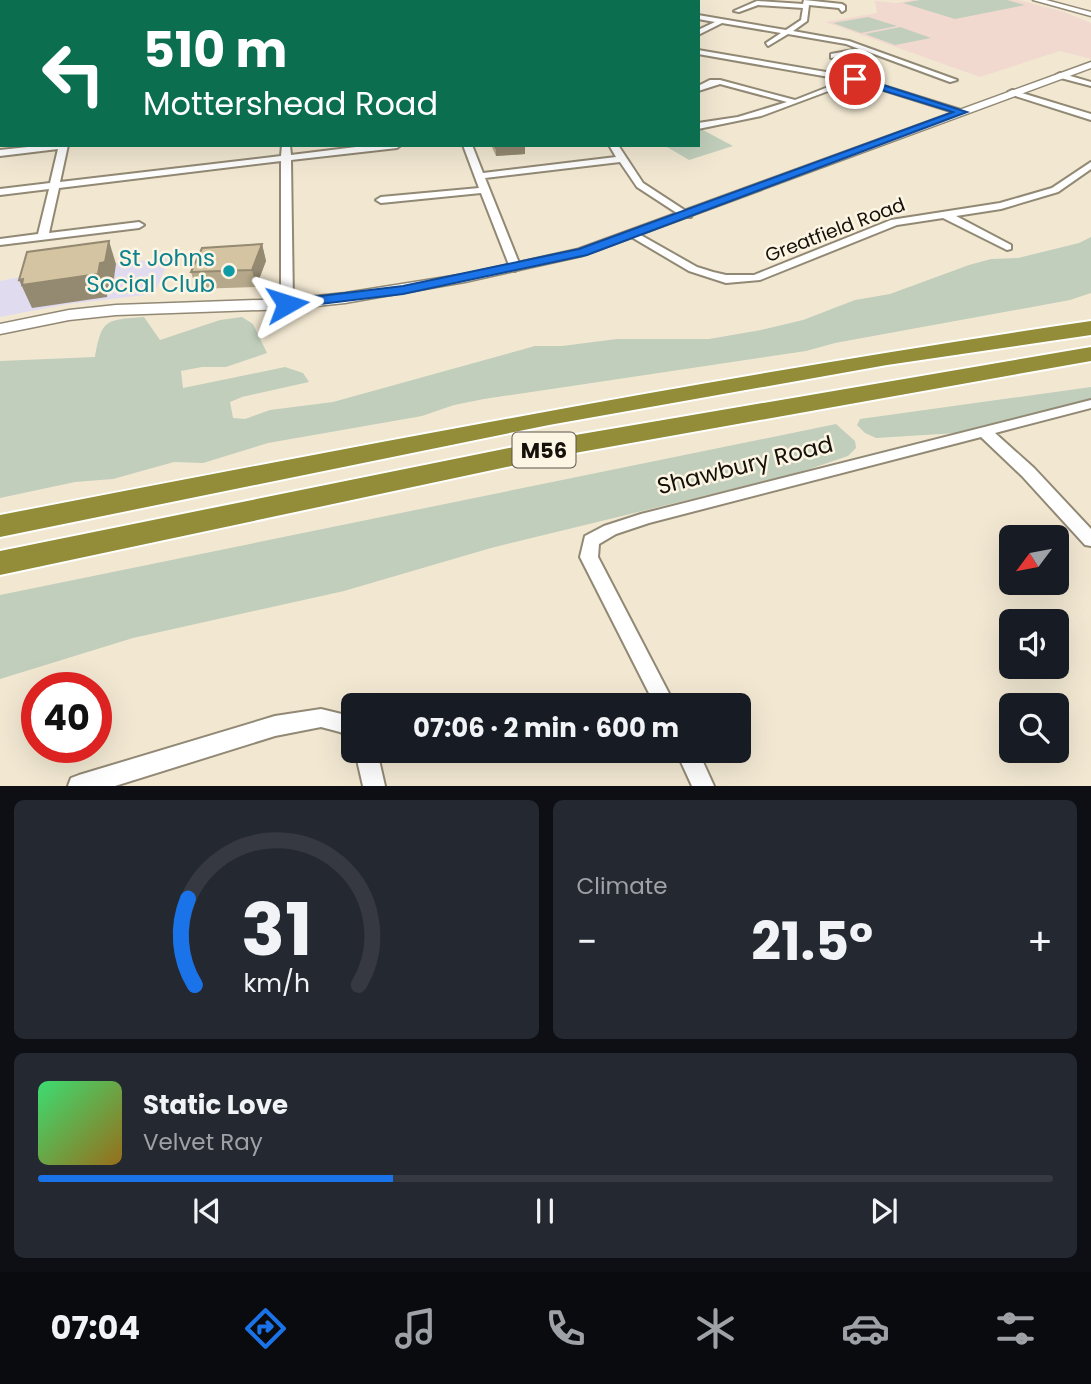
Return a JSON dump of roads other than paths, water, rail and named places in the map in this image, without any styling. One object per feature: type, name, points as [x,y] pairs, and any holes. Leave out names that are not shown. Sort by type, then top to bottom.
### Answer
[{"type":"highway","name":"M56","points":[[0,526],[549,417],[1091,319]]},
{"type":"highway","name":"M56","points":[[887,358],[1091,328]]},
{"type":"highway","name":"M56","points":[[0,563],[558,447],[1091,354]]},
{"type":"highway","name":"M56","points":[[913,383],[1091,366]]},
{"type":"street","points":[[1037,0],[1091,15]]},
{"type":"street","points":[[737,9],[757,3],[842,6]]},
{"type":"street","points":[[768,41],[804,21],[807,3]]},
{"type":"street","points":[[700,17],[837,39],[942,76],[953,77]]},
{"type":"street","points":[[700,31],[721,20]]},
{"type":"street","points":[[835,53],[867,49]]},
{"type":"street","points":[[700,51],[855,79],[963,112]]},
{"type":"street","points":[[0,329],[69,315],[116,310],[287,304],[403,290],[582,252],[1091,65]]},
{"type":"street","points":[[1060,75],[1091,84]]},
{"type":"street","points":[[700,126],[723,125],[756,116],[855,79]]},
{"type":"street","points":[[700,88],[720,82],[794,102]]},
{"type":"street","points":[[1012,93],[1091,117]]},
{"type":"street","points":[[0,153],[48,147]]},
{"type":"street","points":[[42,238],[64,147]]},
{"type":"street","points":[[286,147],[287,304]]},
{"type":"street","points":[[0,192],[380,147]]},
{"type":"street","points":[[468,147],[515,268]]},
{"type":"street","points":[[614,147],[640,185],[687,215]]},
{"type":"street","points":[[479,176],[621,159]]},
{"type":"street","name":"Greatfield Road","points":[[633,235],[693,269],[726,279],[742,280],[772,273],[895,222],[1001,206],[1055,190],[1091,165]]},
{"type":"street","points":[[381,201],[485,190]]},
{"type":"street","points":[[944,214],[1007,247]]},
{"type":"street","points":[[0,242],[139,225]]},
{"type":"street","name":"Shawbury Road","points":[[659,693],[589,557],[592,541],[610,530],[647,518],[1091,404]]},
{"type":"street","points":[[983,431],[1028,472],[1091,540]]},
{"type":"street","points":[[79,786],[124,779],[275,726],[321,718],[341,723]]},
{"type":"street","points":[[369,763],[374,786]]},
{"type":"street","points":[[693,763],[704,786]]},
{"type":"place","name":"St Johns Social Club","points":[[229,271]]}]
